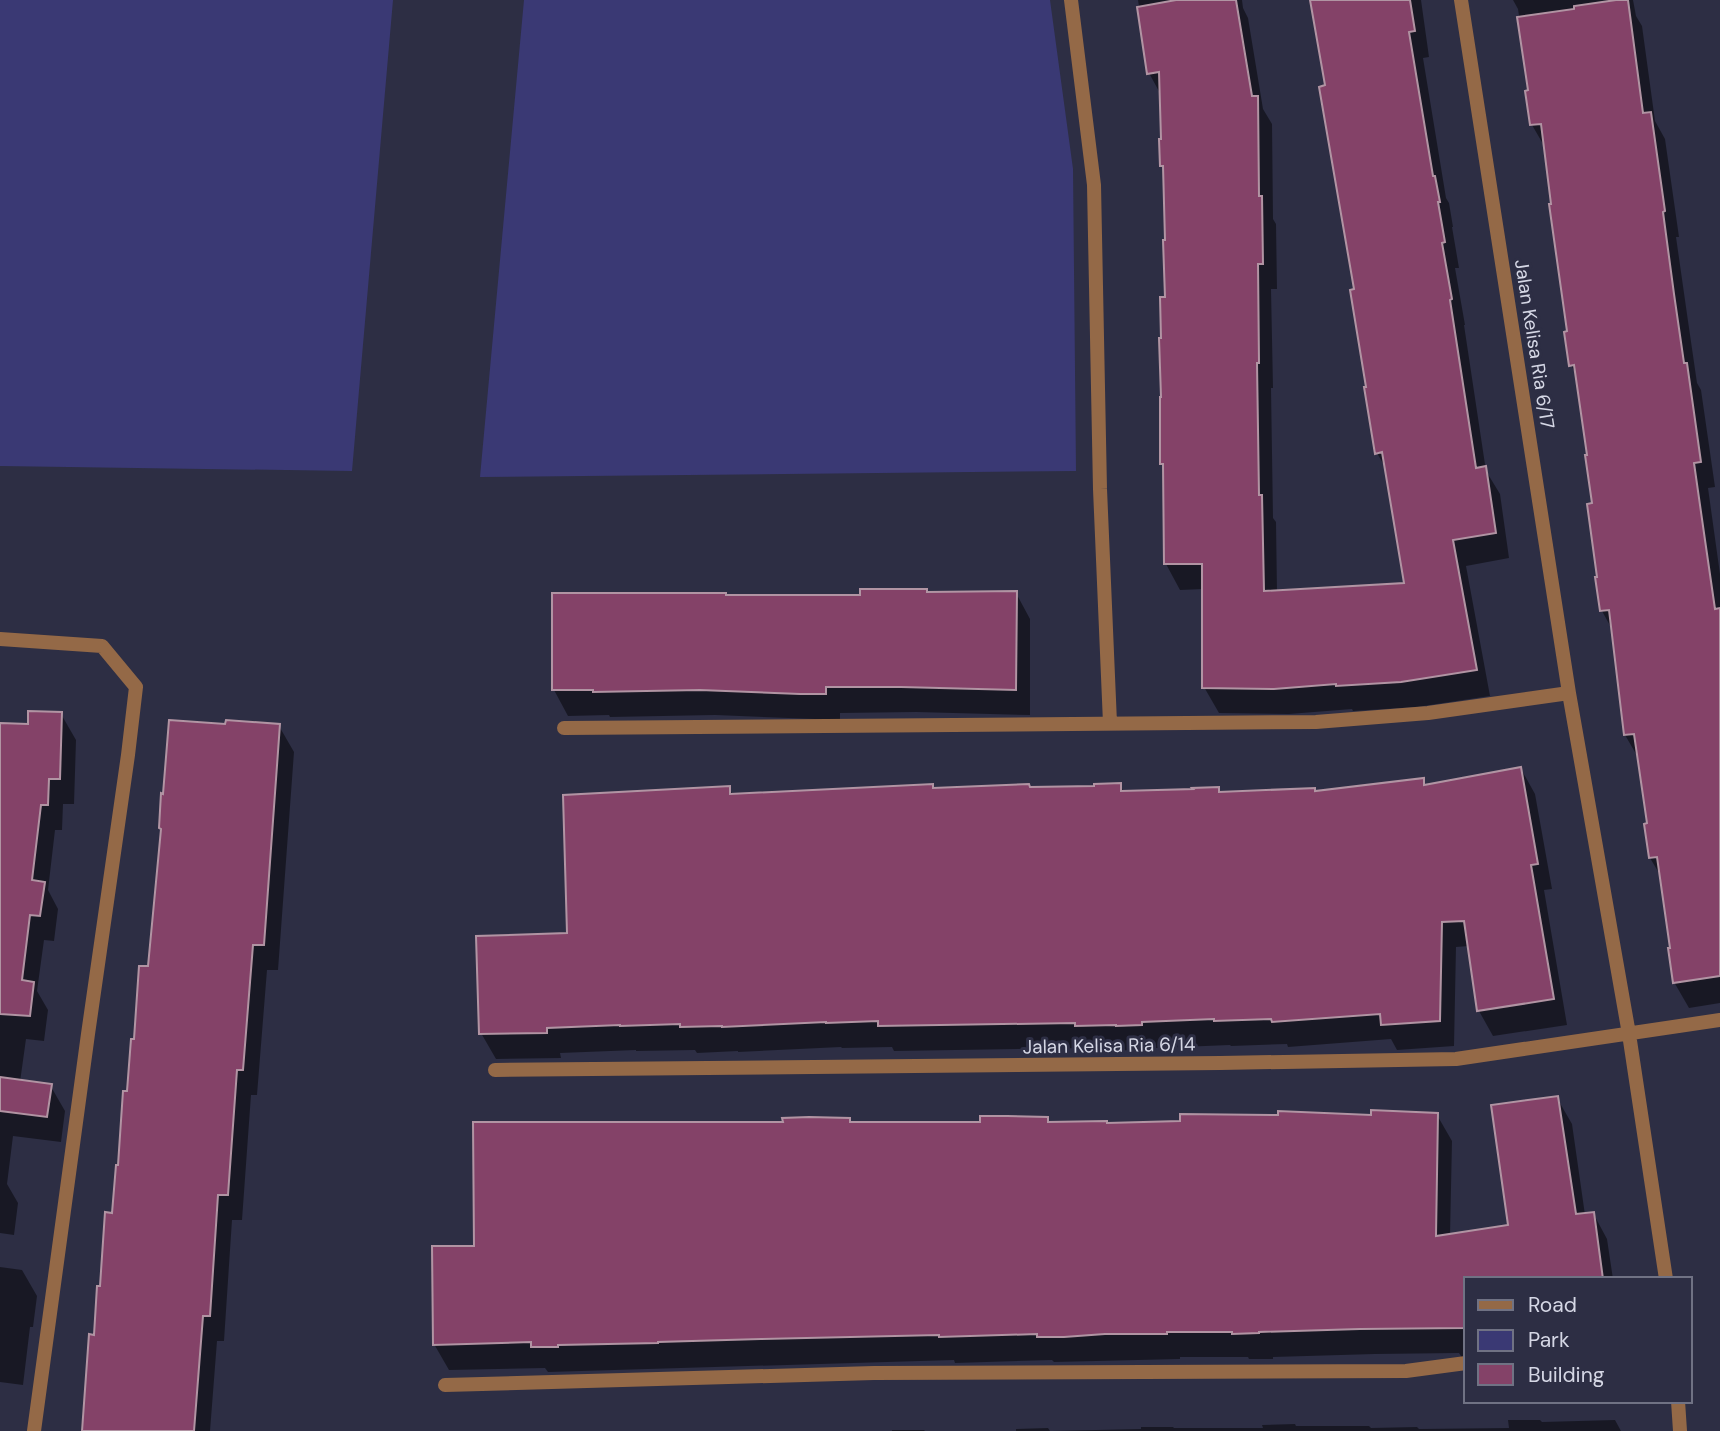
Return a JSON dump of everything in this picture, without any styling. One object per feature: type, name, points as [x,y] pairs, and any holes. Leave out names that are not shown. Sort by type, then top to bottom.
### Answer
[{"type":"street","points":[[1071,0],[1094,185],[1100,489],[1110,723]]},
{"type":"street","name":"Jalan Kelisa Ria 6/17","points":[[1461,0],[1569,693],[1629,1034],[1666,1277]]},
{"type":"street","points":[[0,639],[102,646],[136,687],[34,1431]]},
{"type":"street","points":[[564,728],[1316,722],[1428,713],[1569,693]]},
{"type":"street","name":"Jalan Kelisa Ria 6/14","points":[[495,1070],[1456,1059],[1720,1020]]},
{"type":"street","points":[[445,1385],[874,1373],[1406,1371],[1464,1363]]},
{"type":"street","points":[[1678,1403],[1680,1431]]},
{"type":"green space","points":[[0,0],[393,0],[352,471],[0,466]]},
{"type":"green space","points":[[524,0],[1050,0],[1073,169],[1076,471],[480,477]]},
{"type":"building","points":[[1176,0],[1236,0],[1252,96],[1258,96],[1263,264],[1258,264],[1257,363],[1264,591],[1404,583],[1382,452],[1375,454],[1364,387],[1350,290],[1354,289],[1319,87],[1325,85],[1310,0],[1410,0],[1415,31],[1409,32],[1433,176],[1440,202],[1445,242],[1442,243],[1476,468],[1486,466],[1496,533],[1453,540],[1477,670],[1401,682],[1274,689],[1202,688],[1202,564],[1164,564],[1159,338],[1160,297],[1165,297],[1165,240],[1163,166],[1160,166],[1159,139],[1159,72],[1147,74],[1137,7]]},
{"type":"building","points":[[1628,0],[1643,113],[1651,112],[1674,294],[1701,462],[1694,463],[1715,609],[1720,608],[1720,976],[1673,983],[1657,857],[1649,858],[1644,824],[1647,823],[1634,734],[1624,735],[1609,610],[1600,611],[1587,504],[1592,503],[1587,455],[1574,365],[1569,366],[1564,332],[1567,331],[1541,124],[1530,125],[1525,91],[1528,90],[1517,17]]},
{"type":"building","points":[[860,589],[927,589],[927,592],[1017,591],[1016,690],[826,687],[826,694],[800,694],[700,690],[552,690],[552,593],[860,595]]},
{"type":"building","points":[[28,711],[62,712],[60,779],[49,779],[48,805],[41,805],[32,880],[45,882],[40,916],[30,915],[22,980],[34,982],[30,1016],[0,1014],[0,723],[28,724]]},
{"type":"building","points":[[169,720],[280,724],[264,945],[253,945],[243,1070],[237,1070],[228,1195],[218,1195],[210,1316],[203,1316],[194,1431],[82,1431],[89,1334],[94,1335],[105,1212],[112,1213],[123,1091],[127,1091],[131,1039],[134,1039],[139,966],[148,966]]},
{"type":"building","points":[[1521,767],[1538,864],[1531,865],[1554,999],[1477,1011],[1464,921],[1442,922],[1440,1021],[1381,1025],[1380,1014],[1272,1022],[1271,1019],[1214,1019],[1142,1022],[1142,1025],[1116,1026],[1075,1026],[1075,1023],[878,1026],[878,1021],[722,1027],[680,1027],[680,1024],[620,1025],[547,1028],[547,1033],[479,1034],[476,936],[567,933],[563,795],[730,786],[730,794],[933,784],[933,788],[1029,784],[1030,787],[1094,786],[1121,783],[1121,791],[1219,787],[1219,792],[1315,788],[1315,791],[1424,778],[1424,785]]},
{"type":"building","points":[[0,1077],[52,1084],[47,1117],[0,1111]]},
{"type":"building","points":[[1558,1096],[1576,1214],[1594,1212],[1603,1277],[1464,1277],[1464,1328],[1232,1334],[1167,1332],[1064,1337],[1037,1337],[1037,1334],[939,1335],[558,1347],[531,1347],[531,1342],[433,1345],[432,1246],[474,1246],[473,1122],[783,1122],[782,1118],[809,1117],[850,1118],[850,1122],[980,1122],[980,1116],[1007,1116],[1048,1117],[1048,1122],[1107,1123],[1180,1121],[1180,1114],[1278,1115],[1278,1111],[1371,1115],[1371,1110],[1438,1113],[1436,1236],[1508,1225],[1491,1105]]}]
